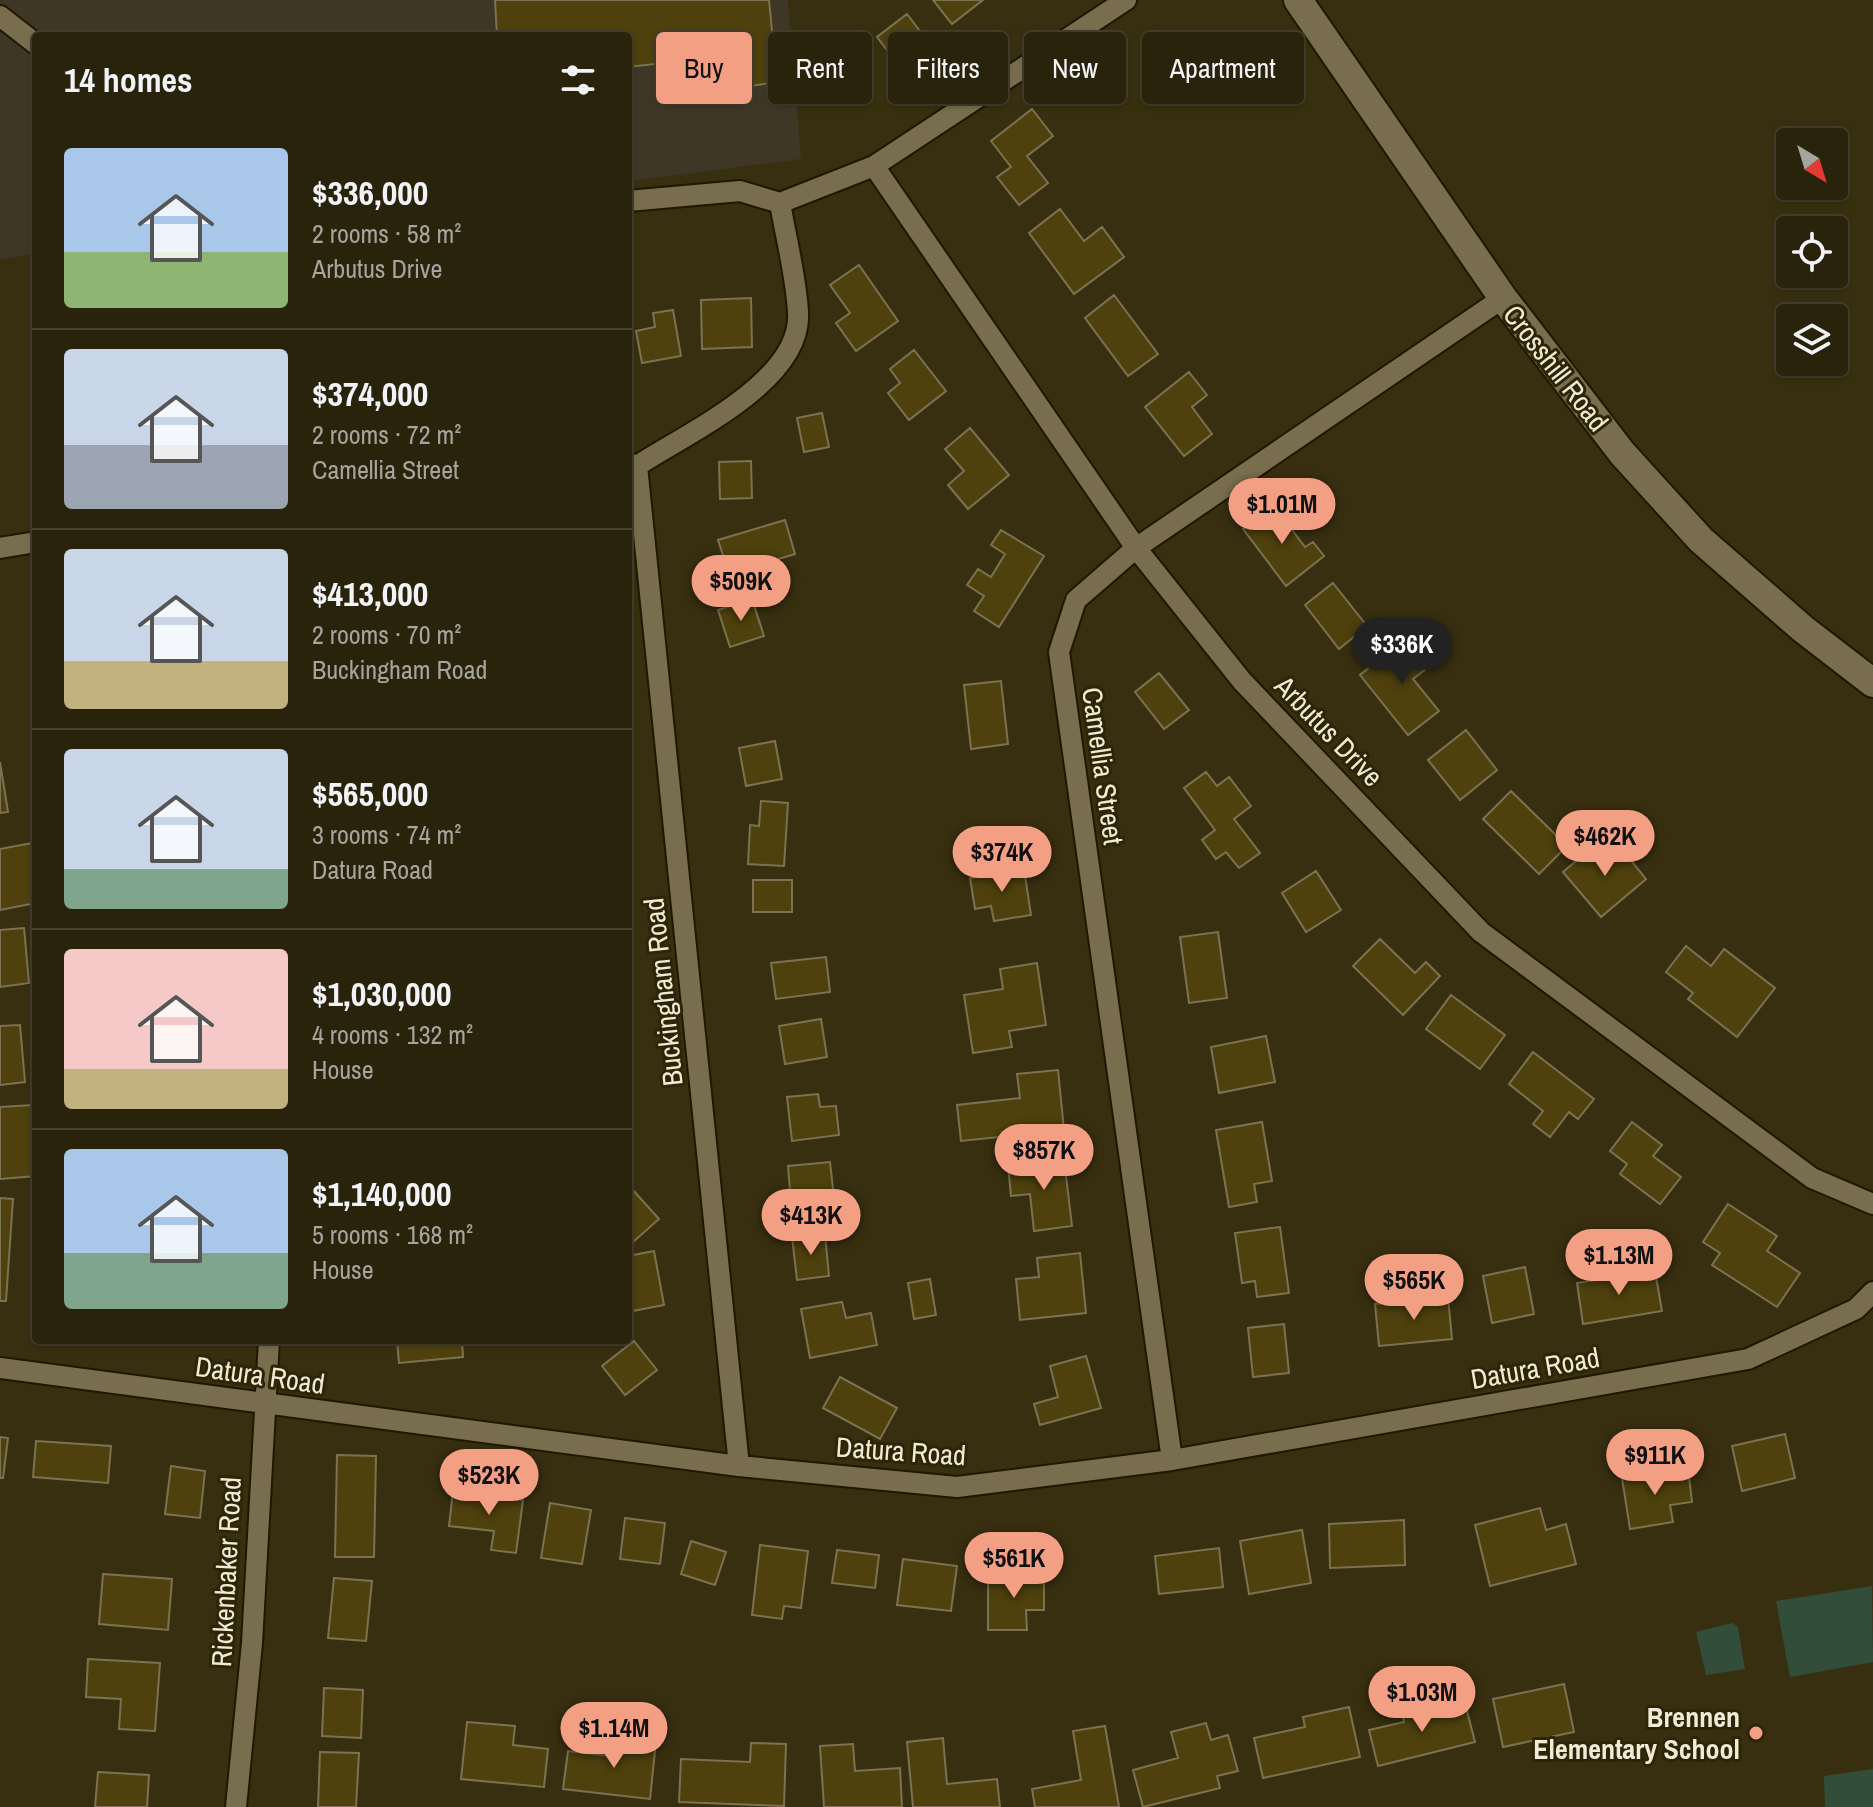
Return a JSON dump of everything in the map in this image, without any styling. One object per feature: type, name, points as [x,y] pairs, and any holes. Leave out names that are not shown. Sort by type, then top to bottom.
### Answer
[{"type":"main road","name":"Crosshill Road","points":[[1298,0],[1503,298],[1622,453],[1701,540],[1803,629],[1873,683]]},
{"type":"street","points":[[632,201],[740,191],[780,203],[874,166],[1126,0]]},
{"type":"street","points":[[0,16],[32,41]]},
{"type":"street","name":"Arbutus Drive","points":[[874,166],[1136,548],[1242,681],[1481,932],[1812,1178],[1873,1204]]},
{"type":"street","points":[[632,465],[763,384],[787,356],[799,315],[780,203]]},
{"type":"street","name":"Camellia Street","points":[[1172,1460],[1059,652],[1076,600],[1136,548],[1503,298]]},
{"type":"street","name":"Buckingham Road","points":[[632,465],[739,1466]]},
{"type":"street","points":[[0,548],[32,543]]},
{"type":"street","name":"Datura Road","points":[[0,1368],[739,1466],[957,1487],[1172,1460],[1748,1359],[1856,1309],[1873,1292]]},
{"type":"street","name":"Rickenbaker Road","points":[[236,1807],[252,1643],[269,1344]]},
{"type":"shaded area","points":[[0,0],[788,0],[791,32],[768,32],[768,104],[797,104],[801,159],[632,180],[632,32],[32,32],[32,255],[0,259]]},
{"type":"green space","points":[[1872,1586],[1873,1662],[1790,1677],[1776,1601]]},
{"type":"green space","points":[[1732,1623],[1738,1627],[1745,1669],[1706,1675],[1696,1632]]},
{"type":"green space","points":[[1873,1769],[1873,1807],[1825,1807],[1824,1776]]},
{"type":"building","points":[[495,0],[769,0],[772,32],[768,32],[768,83],[752,86],[752,32],[656,32],[656,64],[632,67],[632,32],[497,32]]},
{"type":"building","points":[[933,0],[983,0],[952,24]]},
{"type":"building","points":[[907,14],[921,32],[888,32],[888,52],[877,37]]},
{"type":"building","points":[[1032,109],[1053,136],[1027,156],[1048,183],[1019,205],[997,177],[1011,167],[991,141]]},
{"type":"building","points":[[1060,209],[1084,241],[1102,227],[1124,257],[1074,294],[1029,233]]},
{"type":"building","points":[[859,265],[898,321],[856,351],[836,323],[850,313],[830,285]]},
{"type":"building","points":[[1114,295],[1158,354],[1128,376],[1085,318]]},
{"type":"building","points":[[751,298],[752,347],[702,349],[701,300]]},
{"type":"building","points":[[673,310],[681,356],[642,363],[636,331],[655,327],[653,313]]},
{"type":"building","points":[[914,350],[946,391],[909,420],[888,393],[900,383],[890,369]]},
{"type":"building","points":[[1189,372],[1207,395],[1192,407],[1212,434],[1184,456],[1145,407]]},
{"type":"building","points":[[822,413],[829,447],[804,452],[797,418]]},
{"type":"building","points":[[970,428],[1009,475],[968,509],[948,485],[964,471],[945,449]]},
{"type":"building","points":[[751,461],[752,498],[720,499],[719,462]]},
{"type":"building","points":[[1274,506],[1305,547],[1313,542],[1324,556],[1286,586],[1243,529]]},
{"type":"building","points":[[785,520],[795,554],[729,574],[718,540]]},
{"type":"building","points":[[1001,530],[1044,556],[999,627],[974,611],[984,596],[967,585],[978,569],[991,577],[1005,554],[991,545]]},
{"type":"building","points":[[1333,583],[1367,626],[1339,649],[1305,605]]},
{"type":"building","points":[[752,599],[764,636],[730,647],[718,610]]},
{"type":"building","points":[[1407,637],[1430,666],[1413,679],[1439,711],[1408,735],[1360,675]]},
{"type":"building","points":[[1159,673],[1189,710],[1164,729],[1135,692]]},
{"type":"building","points":[[1001,681],[1008,744],[971,749],[964,685]]},
{"type":"building","points":[[1466,730],[1497,770],[1460,800],[1428,760]]},
{"type":"building","points":[[775,741],[782,779],[746,786],[739,748]]},
{"type":"building","points":[[0,762],[8,812],[0,813]]},
{"type":"building","points":[[1206,772],[1217,786],[1229,777],[1251,806],[1234,819],[1260,853],[1239,868],[1226,852],[1216,859],[1202,840],[1215,830],[1184,788]]},
{"type":"building","points":[[1511,791],[1567,846],[1539,874],[1483,819]]},
{"type":"building","points":[[761,801],[788,803],[784,866],[748,864],[750,825],[759,826]]},
{"type":"building","points":[[32,843],[32,904],[0,910],[0,849]]},
{"type":"building","points":[[1617,843],[1646,879],[1601,917],[1563,872],[1589,850],[1597,859]]},
{"type":"building","points":[[1024,869],[1031,915],[994,921],[991,906],[975,909],[970,878]]},
{"type":"building","points":[[1316,871],[1341,910],[1306,932],[1282,893]]},
{"type":"building","points":[[753,880],[792,880],[792,912],[753,912]]},
{"type":"building","points":[[24,928],[29,983],[0,987],[0,930]]},
{"type":"building","points":[[1218,932],[1227,998],[1189,1003],[1180,937]]},
{"type":"building","points":[[1380,939],[1415,973],[1426,962],[1440,976],[1403,1015],[1353,966]]},
{"type":"building","points":[[1686,946],[1711,966],[1724,949],[1775,988],[1737,1037],[1688,999],[1693,993],[1666,972]]},
{"type":"building","points":[[826,957],[830,992],[776,999],[771,963]]},
{"type":"building","points":[[1037,963],[1046,1025],[1009,1031],[1012,1047],[973,1053],[964,995],[1003,989],[1000,969]]},
{"type":"building","points":[[1451,995],[1505,1035],[1480,1069],[1426,1029]]},
{"type":"building","points":[[821,1019],[827,1057],[785,1064],[779,1026]]},
{"type":"building","points":[[20,1025],[25,1082],[0,1085],[0,1026]]},
{"type":"building","points":[[1266,1036],[1275,1082],[1219,1093],[1211,1047]]},
{"type":"building","points":[[1533,1052],[1594,1099],[1578,1119],[1569,1112],[1550,1137],[1533,1124],[1543,1111],[1509,1084]]},
{"type":"building","points":[[1058,1070],[1064,1130],[961,1141],[957,1105],[1020,1098],[1017,1074]]},
{"type":"building","points":[[818,1094],[820,1107],[836,1106],[839,1135],[792,1141],[787,1097]]},
{"type":"building","points":[[32,1105],[32,1176],[0,1179],[0,1107]]},
{"type":"building","points":[[1262,1122],[1272,1181],[1254,1184],[1257,1202],[1229,1207],[1216,1130]]},
{"type":"building","points":[[1632,1122],[1662,1145],[1653,1156],[1681,1177],[1660,1204],[1620,1174],[1627,1164],[1610,1151]]},
{"type":"building","points":[[1064,1159],[1072,1226],[1034,1231],[1030,1194],[1011,1196],[1008,1165]]},
{"type":"building","points":[[830,1162],[834,1198],[791,1203],[788,1166]]},
{"type":"building","points":[[632,1189],[659,1219],[632,1243]]},
{"type":"building","points":[[0,1198],[13,1199],[6,1301],[0,1301]]},
{"type":"building","points":[[1728,1204],[1777,1236],[1767,1251],[1800,1273],[1777,1307],[1712,1265],[1720,1253],[1703,1242]]},
{"type":"building","points":[[1280,1227],[1289,1293],[1257,1297],[1255,1281],[1242,1283],[1235,1233]]},
{"type":"building","points":[[825,1234],[829,1276],[797,1280],[792,1237]]},
{"type":"building","points":[[654,1251],[664,1305],[632,1311],[632,1255]]},
{"type":"building","points":[[1080,1253],[1086,1313],[1020,1320],[1016,1279],[1039,1277],[1037,1258]]},
{"type":"building","points":[[1525,1267],[1534,1314],[1492,1323],[1483,1276]]},
{"type":"building","points":[[1655,1271],[1662,1311],[1583,1324],[1577,1283]]},
{"type":"building","points":[[930,1279],[936,1315],[914,1319],[908,1283]]},
{"type":"building","points":[[1448,1297],[1452,1339],[1379,1346],[1375,1304]]},
{"type":"building","points":[[842,1302],[846,1318],[871,1313],[877,1345],[810,1358],[801,1309]]},
{"type":"building","points":[[1284,1324],[1289,1373],[1253,1377],[1248,1328]]},
{"type":"building","points":[[634,1341],[657,1370],[625,1395],[602,1366]]},
{"type":"building","points":[[397,1344],[462,1344],[463,1357],[399,1363]]},
{"type":"building","points":[[1086,1356],[1101,1408],[1040,1425],[1034,1404],[1058,1397],[1050,1366]]},
{"type":"building","points":[[840,1377],[897,1408],[880,1439],[823,1408]]},
{"type":"building","points":[[1785,1434],[1795,1478],[1742,1491],[1732,1446]]},
{"type":"building","points":[[0,1437],[8,1438],[3,1478],[0,1478]]},
{"type":"building","points":[[36,1441],[111,1446],[108,1483],[33,1477]]},
{"type":"building","points":[[337,1455],[376,1456],[374,1557],[335,1557]]},
{"type":"building","points":[[171,1466],[205,1471],[200,1518],[165,1514]]},
{"type":"building","points":[[1688,1468],[1692,1502],[1670,1505],[1673,1522],[1630,1529],[1622,1478]]},
{"type":"building","points":[[453,1491],[523,1500],[516,1553],[491,1550],[494,1531],[449,1526]]},
{"type":"building","points":[[550,1503],[591,1510],[582,1564],[541,1558]]},
{"type":"building","points":[[1540,1508],[1546,1530],[1566,1524],[1576,1564],[1490,1586],[1475,1525]]},
{"type":"building","points":[[625,1518],[665,1523],[660,1564],[620,1559]]},
{"type":"building","points":[[1404,1520],[1405,1565],[1330,1568],[1329,1524]]},
{"type":"building","points":[[1302,1530],[1311,1583],[1249,1594],[1240,1541]]},
{"type":"building","points":[[691,1541],[726,1552],[715,1585],[681,1574]]},
{"type":"building","points":[[760,1545],[808,1551],[801,1608],[784,1606],[782,1619],[752,1615]]},
{"type":"building","points":[[1219,1548],[1223,1587],[1159,1594],[1155,1556]]},
{"type":"building","points":[[837,1550],[879,1555],[875,1588],[832,1583]]},
{"type":"building","points":[[903,1559],[957,1566],[951,1611],[897,1605]]},
{"type":"building","points":[[103,1574],[172,1579],[168,1630],[99,1624]]},
{"type":"building","points":[[1044,1574],[1044,1610],[1026,1610],[1027,1630],[988,1630],[988,1575]]},
{"type":"building","points":[[334,1578],[372,1581],[366,1641],[328,1638]]},
{"type":"building","points":[[88,1659],[160,1663],[155,1731],[119,1729],[121,1699],[86,1697]]},
{"type":"building","points":[[1564,1684],[1574,1732],[1503,1747],[1493,1699]]},
{"type":"building","points":[[324,1688],[363,1690],[361,1738],[322,1736]]},
{"type":"building","points":[[1445,1700],[1449,1715],[1467,1711],[1475,1742],[1378,1766],[1369,1730],[1404,1722],[1402,1710]]},
{"type":"building","points":[[1349,1707],[1360,1757],[1263,1778],[1254,1738],[1305,1727],[1303,1717]]},
{"type":"building","points":[[467,1722],[515,1726],[513,1745],[548,1749],[544,1787],[461,1779]]},
{"type":"building","points":[[1206,1723],[1211,1740],[1228,1735],[1238,1771],[1217,1776],[1220,1788],[1143,1807],[1133,1770],[1178,1758],[1171,1732]]},
{"type":"building","points":[[1105,1726],[1119,1807],[1035,1807],[1032,1789],[1081,1780],[1073,1731]]},
{"type":"building","points":[[621,1737],[656,1741],[650,1799],[563,1789],[568,1751],[618,1757]]},
{"type":"building","points":[[943,1738],[947,1784],[997,1779],[1000,1807],[913,1807],[907,1742]]},
{"type":"building","points":[[751,1743],[786,1744],[784,1806],[679,1802],[681,1759],[750,1762]]},
{"type":"building","points":[[853,1744],[855,1771],[900,1768],[902,1807],[824,1807],[820,1746]]},
{"type":"building","points":[[320,1752],[359,1753],[356,1807],[318,1807]]},
{"type":"building","points":[[98,1772],[149,1775],[147,1807],[95,1807]]},
{"type":"place","name":"Brennen Elementary School","points":[[1756,1733]]}]
